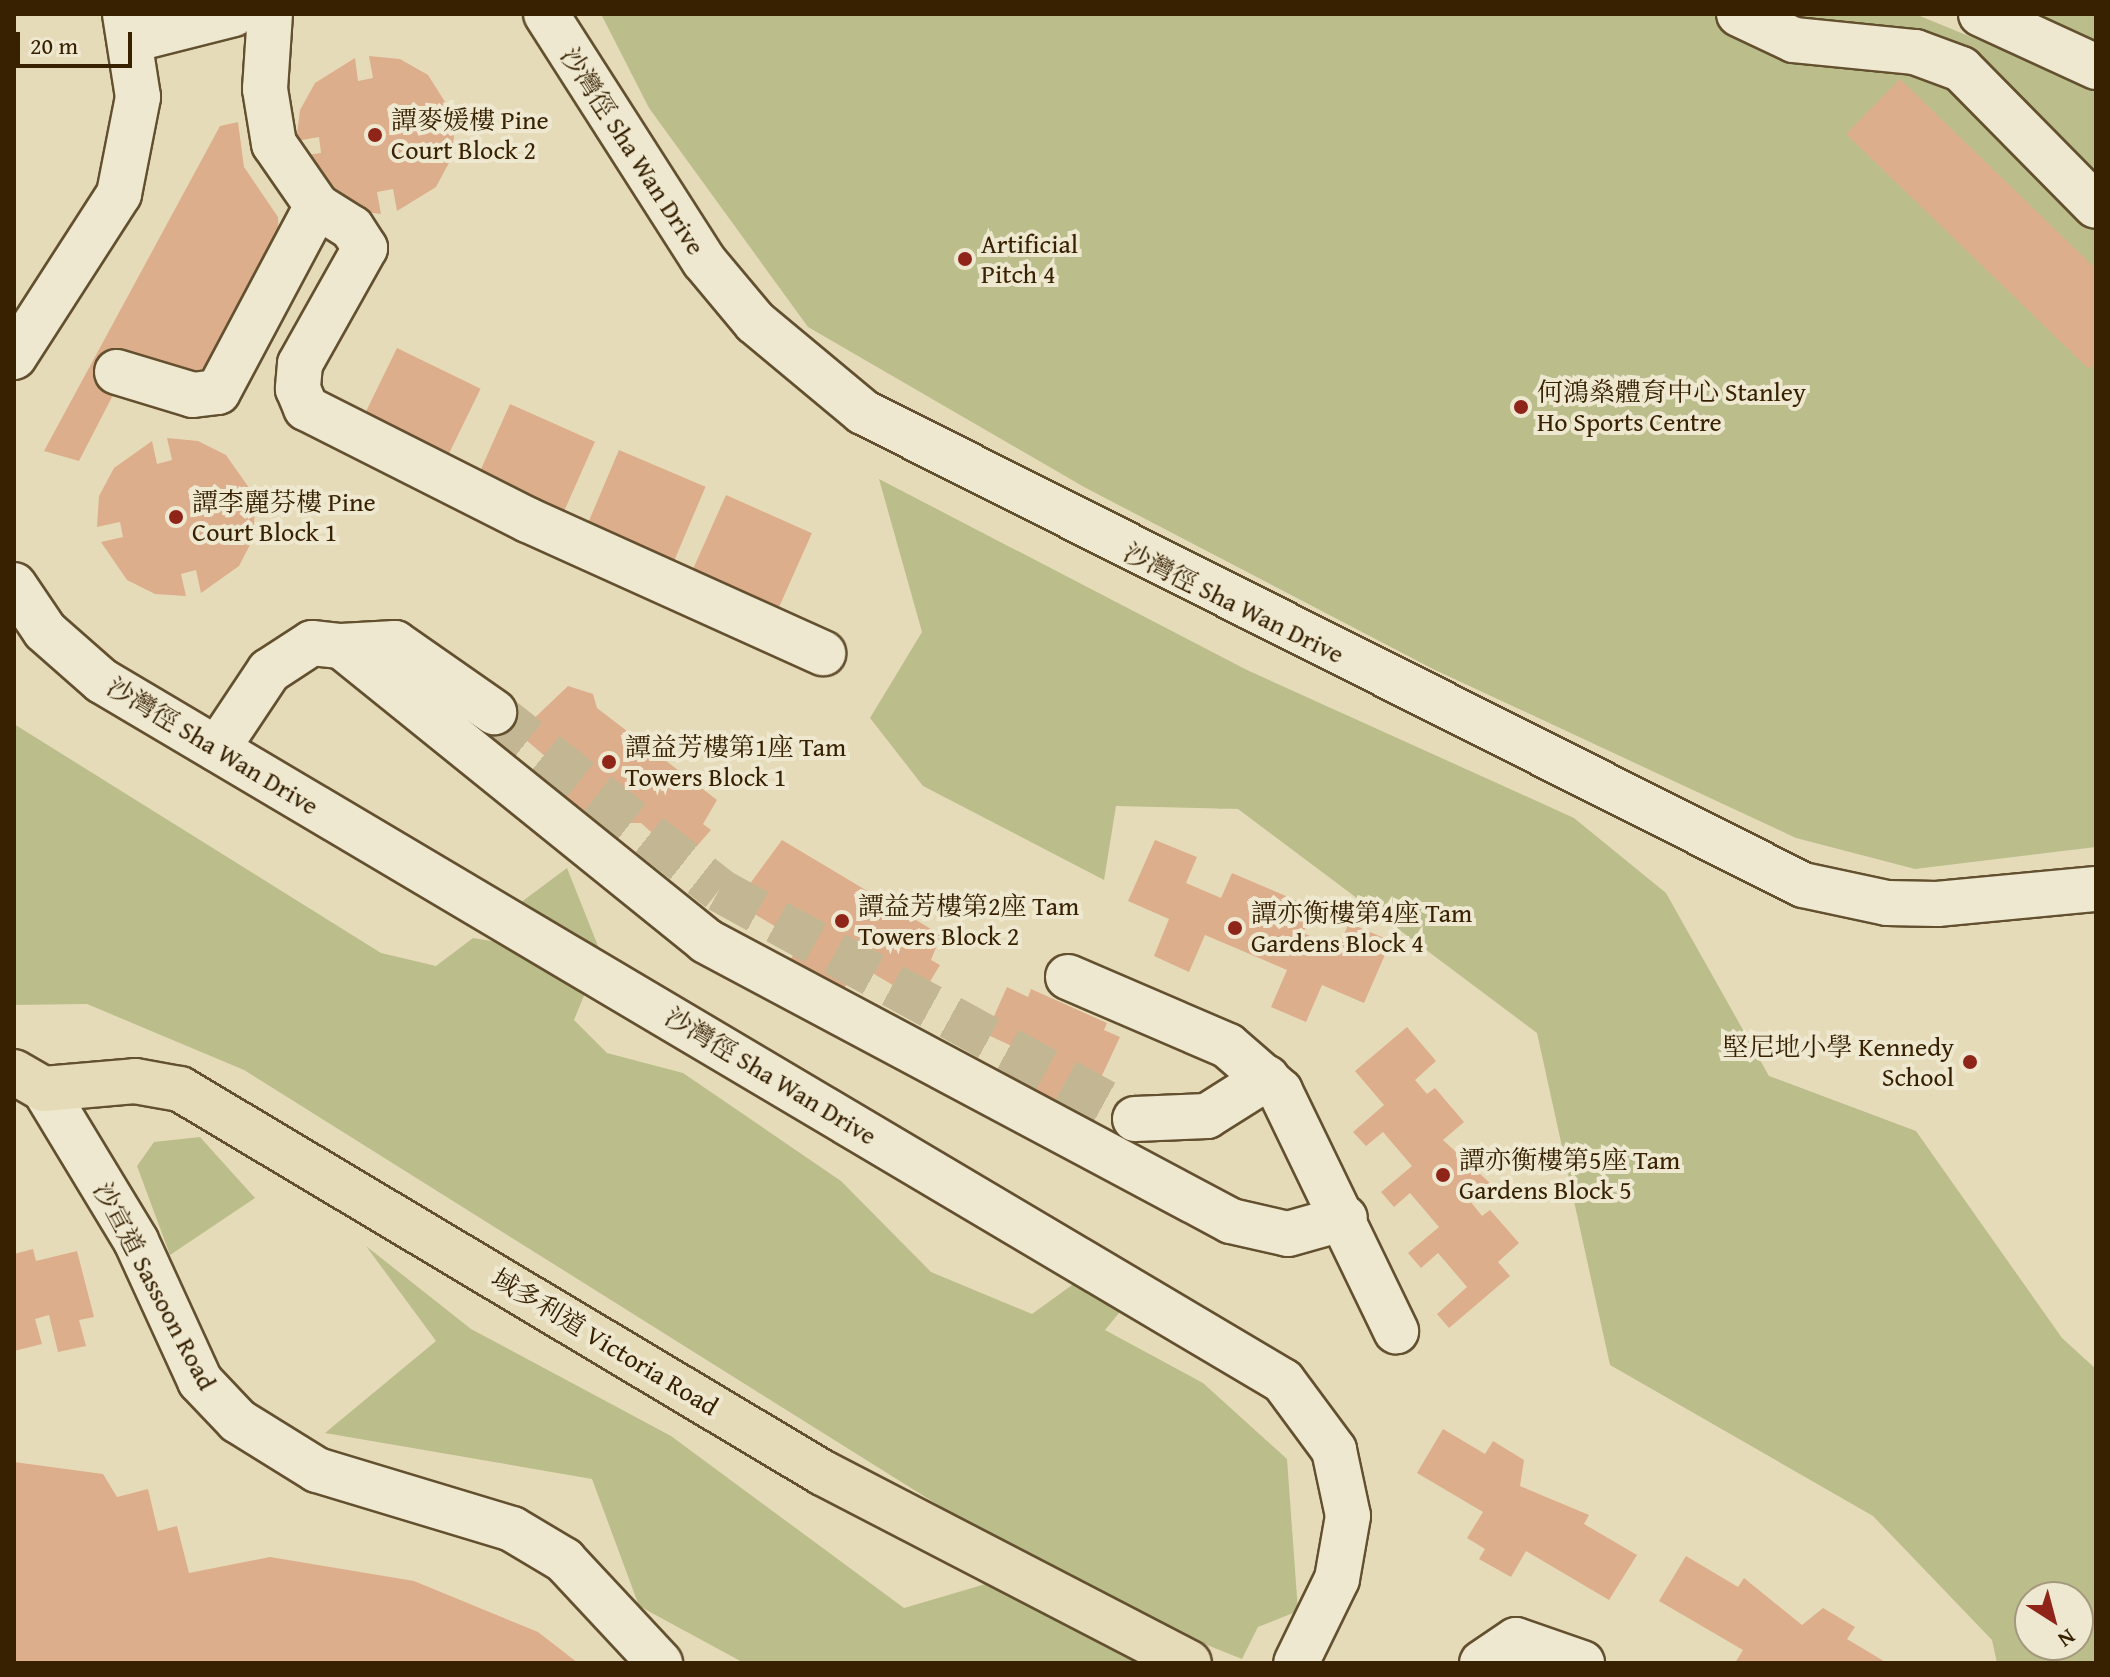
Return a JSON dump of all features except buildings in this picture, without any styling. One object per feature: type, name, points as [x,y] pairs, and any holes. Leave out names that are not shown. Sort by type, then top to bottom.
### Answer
[{"type":"main road","name":"域多利道 Victoria Road","points":[[29,1081],[135,1081],[180,1089],[823,1473],[1189,1663]]},
{"type":"street","points":[[14,357],[119,194],[136,127],[128,27],[234,14]]},
{"type":"street","points":[[270,14],[265,89],[274,144],[317,206],[352,228],[365,248],[300,364],[298,389],[306,408],[528,520],[823,653]]},
{"type":"street","name":"沙灣徑 Sha Wan Drive","points":[[546,14],[704,261],[755,322],[863,412],[1803,885],[1887,903],[1937,904],[2096,889]]},
{"type":"street","points":[[1739,14],[1794,40],[1915,52],[1961,69],[2096,206]]},
{"type":"street","points":[[1981,14],[2096,67]]},
{"type":"street","points":[[117,372],[193,395],[218,392],[317,206]]},
{"type":"street","name":"沙灣徑 Sha Wan Drive","points":[[14,585],[66,654],[217,749],[1283,1381],[1334,1450],[1348,1516],[1337,1579],[1296,1663]]},
{"type":"street","points":[[217,749],[269,671],[312,643],[341,646],[395,643],[494,712]]},
{"type":"street","points":[[341,646],[706,941],[1231,1221],[1288,1234],[1345,1218]]},
{"type":"street","points":[[1068,977],[1228,1046],[1267,1078],[1299,1118],[1396,1331]]},
{"type":"street","points":[[1135,1119],[1207,1116],[1267,1078]]},
{"type":"street","name":"沙宣道 Sassoon Road","points":[[29,1081],[119,1210],[200,1381],[238,1421],[317,1470],[512,1529],[564,1560],[660,1663]]},
{"type":"street","points":[[1482,1663],[1516,1640],[1582,1663]]},
{"type":"green space","name":"何鴻燊體育中心 Stanley Ho Sports Centre","points":[[601,14],[1915,14],[2096,88],[2096,847],[1915,869],[1796,838],[1433,669],[1084,487],[808,327],[649,108]]},
{"type":"green space","points":[[2016,14],[2096,14],[2096,51]]},
{"type":"green space","points":[[879,479],[1247,670],[1574,818],[1666,893],[1769,1076],[1916,1131],[2062,1338],[2096,1369],[2096,1663],[1997,1663],[1992,1640],[1873,1516],[1610,1365],[1537,1033],[1238,809],[1116,806],[1104,880],[923,786],[870,718],[922,632]]},
{"type":"green space","points":[[14,724],[381,953],[436,966],[473,938],[522,946],[588,986],[574,1020],[607,1053],[683,1073],[841,1181],[931,1272],[1032,1314],[1108,1259],[1147,1279],[1105,1330],[1203,1383],[1287,1459],[1298,1611],[1258,1627],[1242,1659],[1117,1609],[978,1530],[244,1070],[87,1004],[14,1005]]},
{"type":"green space","points":[[567,868],[602,956],[520,903]]},
{"type":"green space","points":[[200,1137],[255,1198],[170,1255],[137,1166],[154,1142]]},
{"type":"green space","points":[[366,1246],[471,1329],[671,1436],[904,1608],[989,1583],[1145,1663],[744,1663],[639,1606],[592,1479],[325,1433],[436,1341]]},
{"type":"tunnel","points":[[494,712],[719,890],[1135,1119]]},
{"type":"place","name":"譚麥媛樓 Pine Court Block 2","points":[[375,135]]},
{"type":"place","name":"Artificial Pitch 4","points":[[965,259]]},
{"type":"place","name":"何鴻燊體育中心 Stanley Ho Sports Centre","points":[[1521,407]]},
{"type":"place","name":"譚李麗芬樓 Pine Court Block 1","points":[[176,517]]},
{"type":"place","name":"譚益芳樓第1座 Tam Towers Block 1","points":[[609,762]]},
{"type":"place","name":"譚益芳樓第2座 Tam Towers Block 2","points":[[842,921]]},
{"type":"place","name":"譚亦衡樓第4座 Tam Gardens Block 4","points":[[1235,928]]},
{"type":"place","name":"堅尼地小學 Kennedy School","points":[[1970,1062]]},
{"type":"place","name":"譚亦衡樓第5座 Tam Gardens Block 5","points":[[1443,1175]]}]
